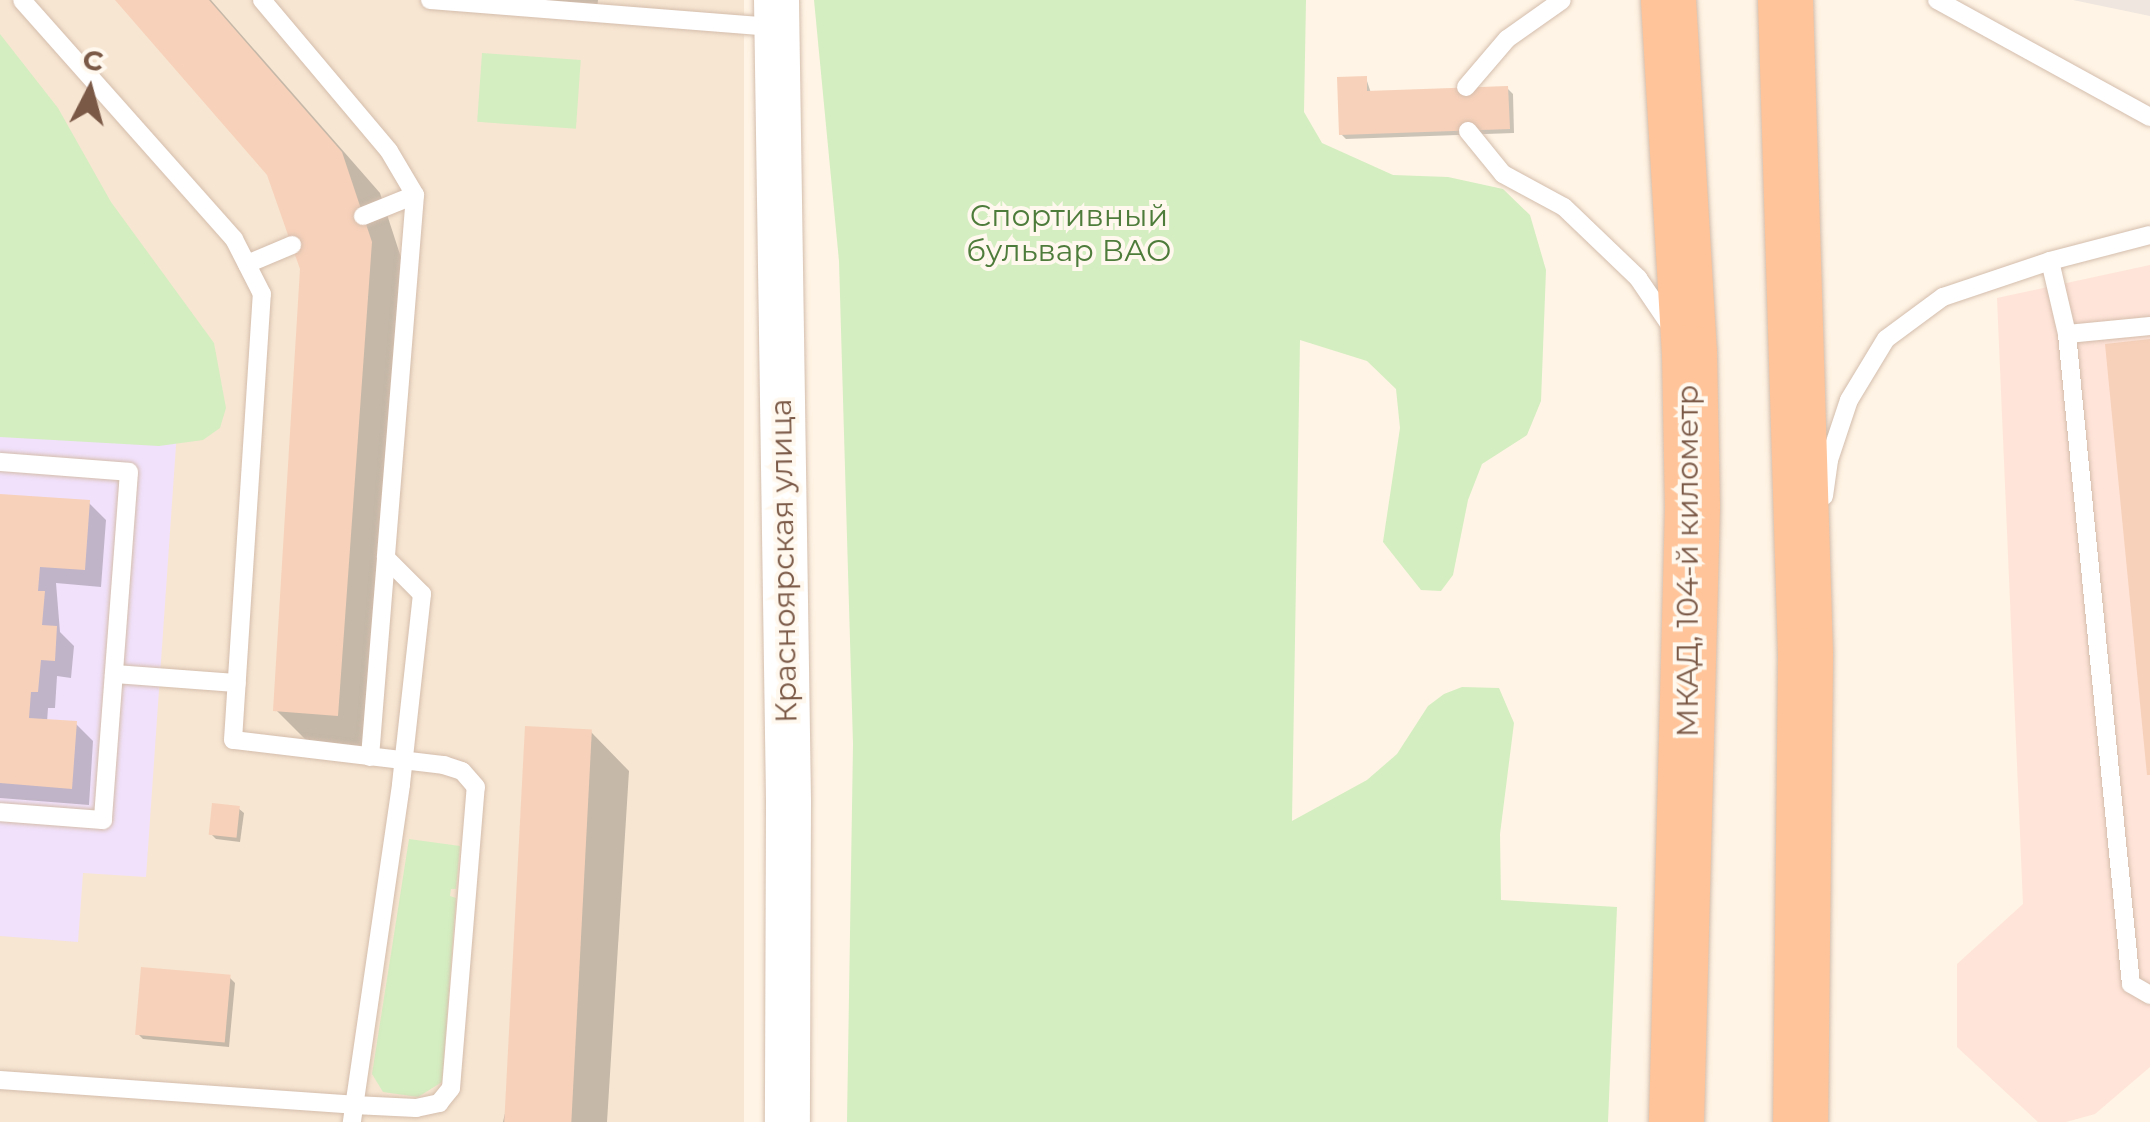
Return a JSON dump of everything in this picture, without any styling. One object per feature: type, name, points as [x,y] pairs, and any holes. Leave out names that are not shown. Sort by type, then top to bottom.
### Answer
[{"type":"highway","name":"МКАД, 104-й километр","points":[[1668,0],[1689,352],[1692,506],[1676,1122]]},
{"type":"highway","points":[[1785,0],[1804,655],[1800,1122]]},
{"type":"street","name":"Красноярская улица","points":[[776,14],[788,802],[787,1122]]},
{"type":"lane","points":[[0,1080],[353,1114],[439,1103],[452,1088],[476,787],[462,771],[233,740],[262,294],[234,239],[22,0]]},
{"type":"lane","points":[[262,0],[388,152],[415,195],[370,757]]},
{"type":"lane","points":[[430,0],[776,14]]},
{"type":"lane","points":[[1466,87],[1507,39],[1562,0]]},
{"type":"lane","points":[[1937,0],[2150,117]]},
{"type":"lane","points":[[1468,130],[1503,174],[1564,207],[1638,278],[1689,352]]},
{"type":"lane","points":[[363,216],[415,195]]},
{"type":"lane","points":[[1804,655],[1829,460],[1848,400],[1886,339],[1943,297],[2050,260],[2150,235]]},
{"type":"lane","points":[[247,264],[292,245]]},
{"type":"lane","points":[[2050,260],[2067,334],[2130,984],[2150,995]]},
{"type":"lane","points":[[2067,334],[2150,326]]},
{"type":"lane","points":[[0,462],[129,472],[103,820],[0,812]]},
{"type":"lane","points":[[353,1114],[404,761],[422,594],[386,558]]},
{"type":"lane","points":[[114,674],[237,683]]},
{"type":"shaded area","points":[[0,0],[744,0],[744,1122],[0,1122]]},
{"type":"shaded area","points":[[2073,0],[2150,0],[2150,16]]},
{"type":"shaded area","points":[[2150,265],[2150,1067],[2095,1114],[2066,1122],[2038,1122],[1957,1047],[1957,964],[2023,904],[1997,298]]},
{"type":"shaded area","points":[[0,419],[177,431],[146,877],[83,873],[78,942],[0,936]]},
{"type":"green space","name":"Спортивный бульвар ВАО","points":[[814,0],[1306,0],[1304,112],[1322,143],[1393,175],[1448,177],[1503,189],[1530,215],[1546,270],[1541,401],[1527,435],[1482,464],[1468,500],[1453,575],[1441,591],[1421,590],[1383,542],[1400,428],[1396,389],[1367,361],[1300,340],[1292,821],[1367,780],[1397,754],[1428,706],[1444,694],[1462,687],[1499,688],[1514,723],[1500,834],[1501,900],[1617,907],[1608,1122],[847,1122],[853,744],[839,261]]},
{"type":"green space","points":[[0,34],[58,108],[111,202],[214,343],[226,408],[220,428],[203,440],[159,446],[0,437]]},
{"type":"green space","points":[[482,53],[581,60],[576,129],[477,122]]},
{"type":"green space","points":[[409,839],[460,846],[456,889],[451,889],[450,896],[456,898],[442,1082],[418,1097],[383,1092],[372,1074]]},
{"type":"building","points":[[115,0],[209,0],[342,152],[372,242],[338,716],[273,711],[300,269],[267,175]]},
{"type":"building","points":[[1367,76],[1367,91],[1508,86],[1510,129],[1339,135],[1337,77]]},
{"type":"building","points":[[2150,339],[2150,775],[2147,775],[2105,344]]},
{"type":"building","points":[[0,494],[90,500],[85,570],[40,567],[38,591],[45,591],[42,625],[57,626],[55,661],[41,660],[38,692],[31,692],[29,718],[77,721],[72,789],[0,783]]},
{"type":"building","points":[[525,726],[592,730],[571,1122],[504,1122]]},
{"type":"building","points":[[212,803],[240,806],[237,838],[209,835]]},
{"type":"building","points":[[141,967],[231,975],[225,1043],[135,1035]]}]
